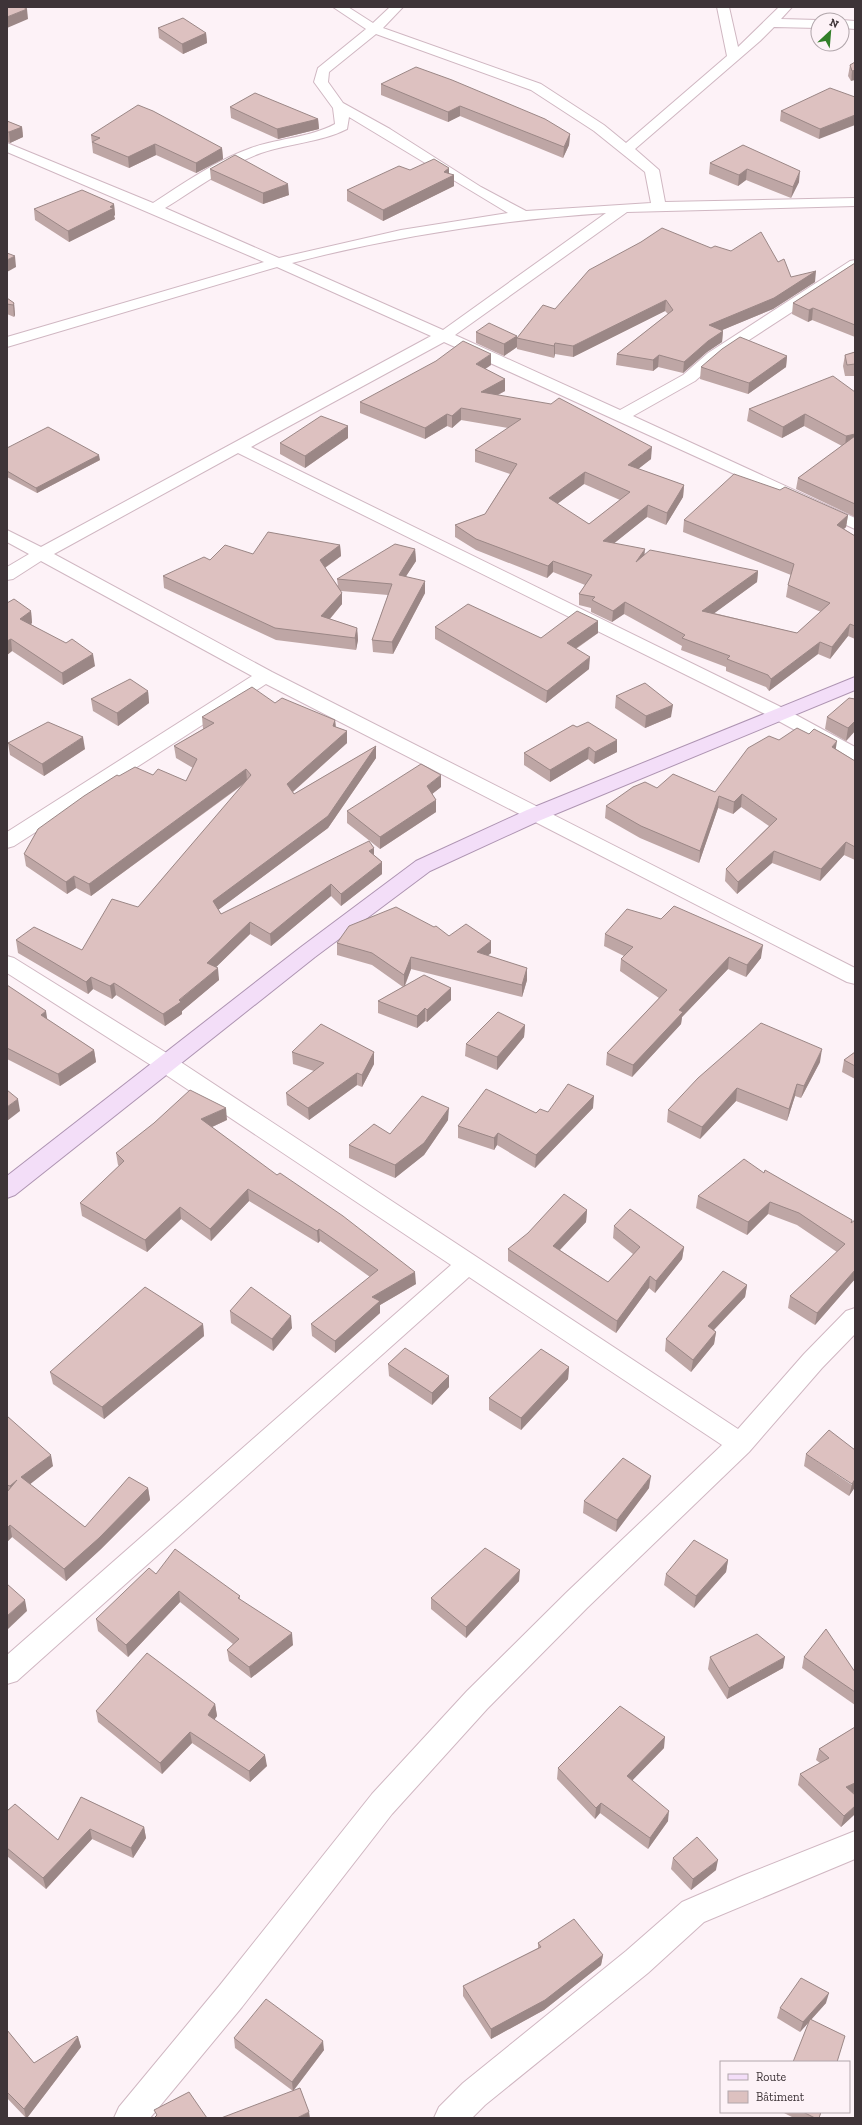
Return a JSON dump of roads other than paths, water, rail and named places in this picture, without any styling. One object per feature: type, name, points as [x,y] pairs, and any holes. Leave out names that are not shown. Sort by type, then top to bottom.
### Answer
[{"type":"main road","points":[[7,1189],[308,952],[423,866],[534,815],[855,684]]},
{"type":"street","points":[[338,7],[374,29],[536,87],[600,128],[652,170],[659,206]]},
{"type":"street","points":[[154,208],[232,162],[257,150],[330,133],[342,126],[343,120],[338,106],[321,82],[323,71],[374,29],[397,7]]},
{"type":"street","points":[[723,7],[734,57]]},
{"type":"street","points":[[627,149],[734,57],[786,7]]},
{"type":"street","points":[[770,23],[810,24]]},
{"type":"street","points":[[338,106],[363,119],[499,203],[524,216]]},
{"type":"street","points":[[7,147],[154,208],[445,335],[854,522]]},
{"type":"street","points":[[7,342],[278,262],[401,233],[524,216],[659,206],[855,202]]},
{"type":"street","points":[[7,575],[42,553],[445,335],[622,209]]},
{"type":"street","points":[[621,416],[689,378],[714,356],[855,264]]},
{"type":"street","points":[[238,447],[780,714],[855,754]]},
{"type":"street","points":[[7,535],[265,676],[534,815],[855,977]]},
{"type":"street","points":[[7,841],[265,676]]},
{"type":"street","points":[[7,963],[166,1063],[740,1444]]},
{"type":"street","points":[[7,1672],[469,1263]]},
{"type":"street","points":[[130,2118],[231,1996],[382,1804],[456,1723],[577,1600],[740,1444],[813,1361],[855,1318]]},
{"type":"street","points":[[450,2118],[474,2094],[637,1962],[693,1912],[752,1886],[855,1845]]}]
